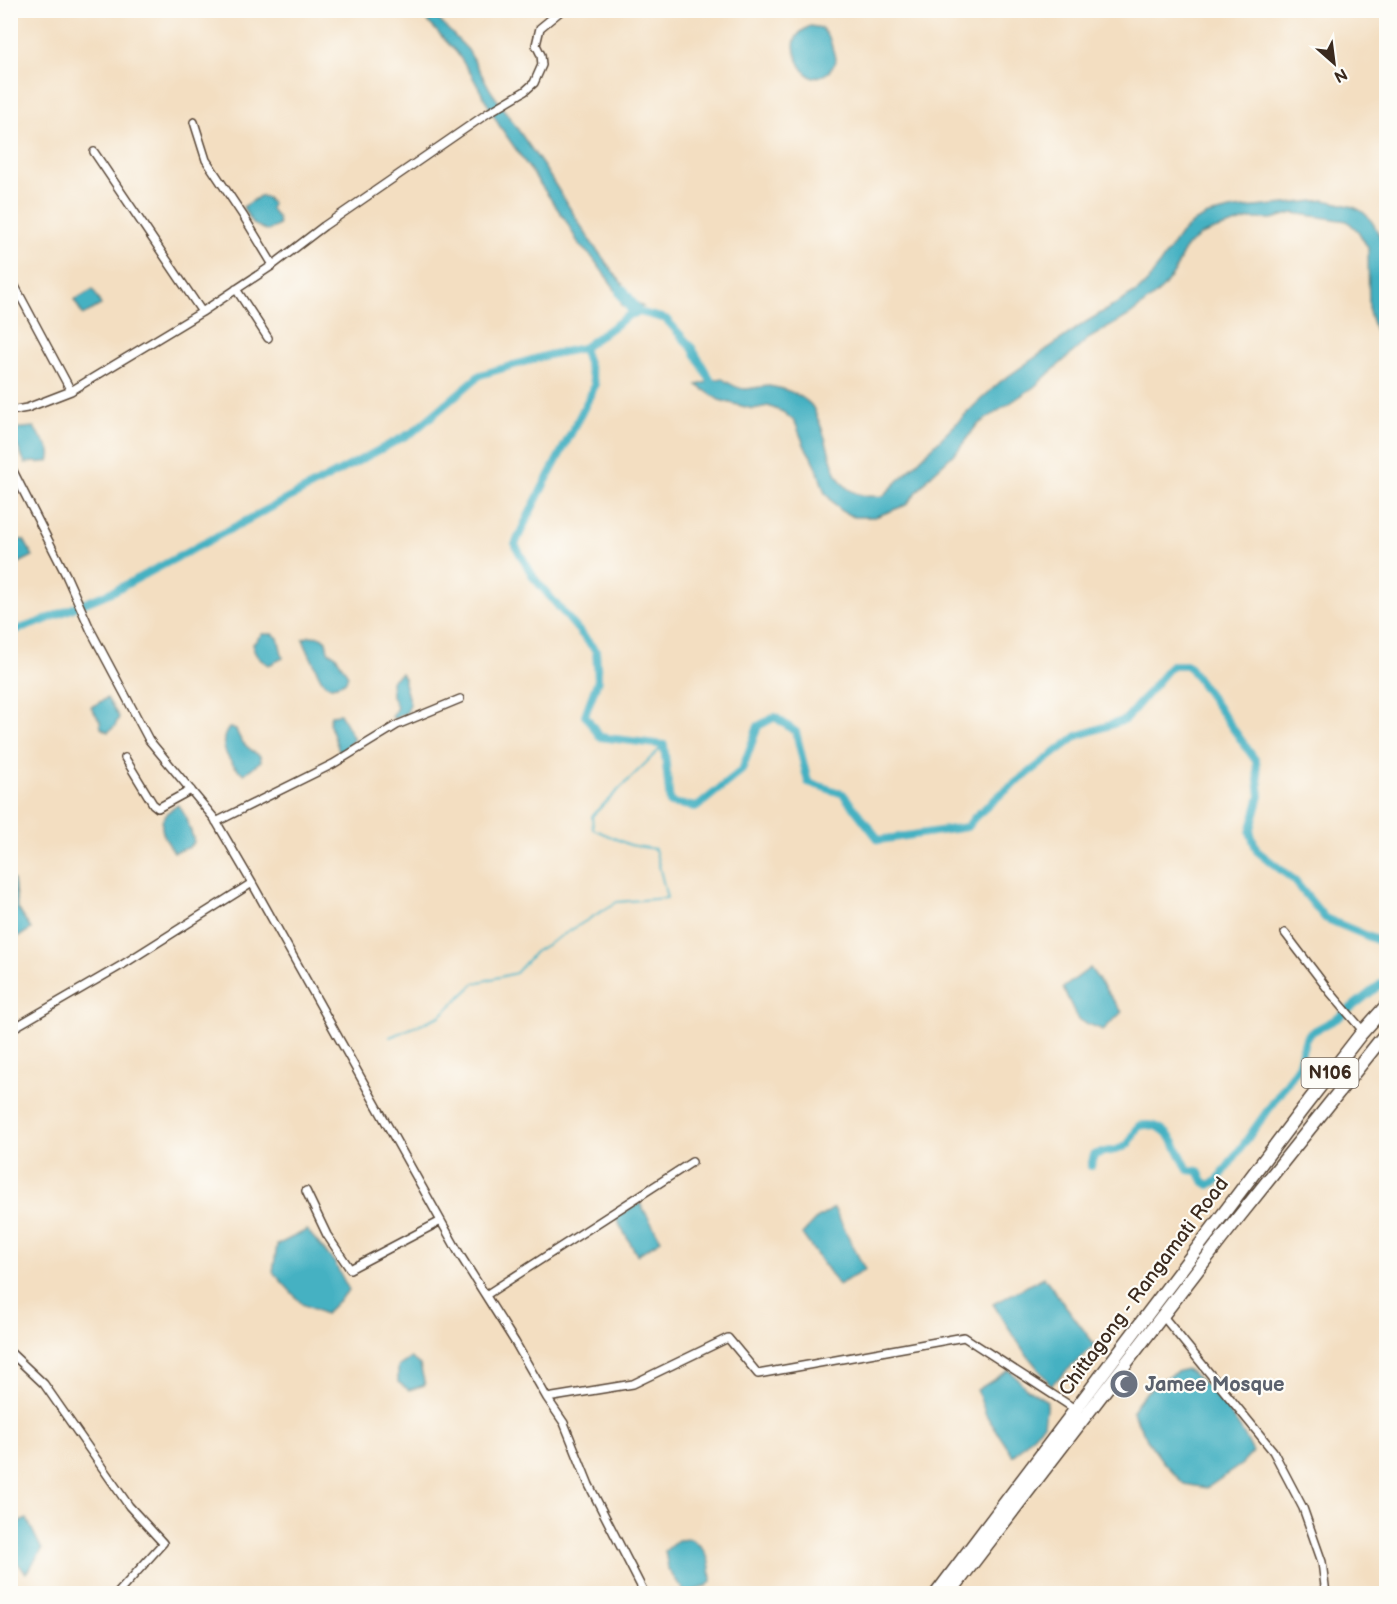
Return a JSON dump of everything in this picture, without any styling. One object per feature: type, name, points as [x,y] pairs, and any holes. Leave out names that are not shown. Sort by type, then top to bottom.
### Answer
[{"type":"highway","name":"Chittagong - Rangamati Road","points":[[936,1593],[1070,1425],[1075,1409],[1301,1111],[1386,1006]]},
{"type":"highway","points":[[949,1593],[1070,1425],[1162,1315],[1386,1033]]},
{"type":"street","points":[[10,411],[27,408],[71,391],[202,312],[534,83],[542,65],[541,55],[536,45],[540,28],[562,10]]},
{"type":"street","points":[[194,122],[206,160],[273,265]]},
{"type":"street","points":[[94,152],[202,312]]},
{"type":"street","points":[[10,277],[71,391]]},
{"type":"street","points":[[236,289],[268,338]]},
{"type":"street","points":[[10,465],[66,575],[91,631],[149,740],[216,822],[252,883],[441,1221],[564,1423],[589,1485],[645,1593]]},
{"type":"street","points":[[216,822],[333,764],[397,725],[460,699]]},
{"type":"street","points":[[125,758],[153,804],[158,808],[191,790]]},
{"type":"street","points":[[10,1030],[122,965],[252,883]]},
{"type":"street","points":[[1286,933],[1362,1034]]},
{"type":"street","points":[[486,1296],[692,1162]]},
{"type":"street","points":[[306,1191],[327,1235],[351,1269],[441,1221]]},
{"type":"street","points":[[1162,1315],[1273,1451],[1303,1508],[1322,1562],[1326,1593]]},
{"type":"street","points":[[547,1398],[633,1384],[728,1338],[758,1374],[964,1337],[1075,1409]]},
{"type":"street","points":[[10,1352],[44,1384],[129,1506],[163,1543],[117,1593]]},
{"type":"water","points":[[418,11],[430,11],[468,50],[491,91],[544,167],[591,242],[635,301],[643,307],[623,307],[613,286],[592,257],[580,246],[566,221],[499,125],[457,53]]},
{"type":"water","points":[[810,26],[822,28],[830,40],[836,61],[827,73],[813,78],[800,65],[794,46],[798,35]]},
{"type":"water","points":[[260,196],[266,197],[272,203],[271,209],[278,218],[279,225],[268,231],[253,224],[243,207]]},
{"type":"water","points":[[1325,200],[1360,210],[1374,225],[1381,240],[1385,257],[1388,295],[1386,346],[1377,336],[1369,312],[1368,248],[1358,231],[1347,221],[1293,213],[1272,219],[1250,219],[1214,230],[1201,235],[1185,248],[1174,273],[1153,297],[1130,315],[1088,339],[1034,387],[977,425],[958,450],[931,475],[906,505],[875,517],[854,517],[841,511],[825,493],[815,463],[805,447],[795,422],[783,412],[768,406],[753,409],[719,400],[697,385],[721,378],[739,388],[769,386],[797,395],[814,409],[836,473],[843,483],[852,491],[865,496],[883,496],[1000,382],[1086,322],[1138,291],[1148,281],[1180,234],[1194,222],[1208,215],[1235,209]]},
{"type":"water","points":[[93,289],[101,305],[83,315],[74,300]]},
{"type":"water","points":[[34,427],[50,452],[49,461],[25,463],[11,432],[11,429]]},
{"type":"water","points":[[11,539],[24,540],[33,556],[19,563],[11,556]]},
{"type":"water","points":[[262,634],[273,634],[278,638],[283,658],[269,665],[258,657],[253,644]]},
{"type":"water","points":[[310,636],[321,637],[326,641],[328,651],[336,656],[348,675],[346,681],[334,686],[323,682],[303,639]]},
{"type":"water","points":[[401,673],[410,704],[407,712],[395,719],[392,717],[397,707],[392,696],[391,681]]},
{"type":"water","points":[[107,698],[119,717],[115,726],[108,732],[101,728],[100,721],[91,707]]},
{"type":"water","points":[[340,714],[354,739],[340,753],[329,723],[331,715]]},
{"type":"water","points":[[229,728],[236,729],[245,745],[260,756],[261,761],[244,774],[229,759],[224,747],[225,734]]},
{"type":"water","points":[[178,805],[186,817],[194,842],[188,848],[174,852],[165,838],[162,821],[170,810]]},
{"type":"water","points":[[11,879],[14,880],[17,907],[31,929],[20,936],[11,937]]},
{"type":"water","points":[[1090,968],[1122,1012],[1103,1030],[1078,1020],[1063,988]]},
{"type":"water","points":[[640,1203],[661,1240],[637,1255],[615,1217]]},
{"type":"water","points":[[834,1208],[865,1270],[838,1285],[802,1234],[815,1220]]},
{"type":"water","points":[[307,1230],[334,1262],[349,1290],[325,1314],[302,1304],[273,1272],[277,1245]]},
{"type":"water","points":[[1044,1277],[1095,1345],[1051,1385],[1024,1351],[993,1304]]},
{"type":"water","points":[[411,1358],[420,1365],[425,1385],[409,1390],[398,1382],[398,1367]]},
{"type":"water","points":[[1186,1369],[1206,1385],[1224,1406],[1253,1452],[1242,1464],[1207,1488],[1184,1484],[1163,1462],[1148,1441],[1132,1411],[1141,1398],[1155,1385],[1170,1375]]},
{"type":"water","points":[[1009,1370],[1026,1388],[1047,1401],[1044,1424],[1013,1456],[986,1415],[977,1390]]},
{"type":"water","points":[[27,1519],[42,1550],[26,1573],[11,1555],[10,1526]]},
{"type":"water","points":[[690,1539],[705,1551],[711,1582],[705,1587],[685,1593],[668,1569],[665,1551],[678,1540]]},
{"type":"waterway","points":[[622,292],[635,311]]},
{"type":"waterway","points":[[10,632],[116,590],[413,432],[480,375],[548,355],[583,348],[635,311],[666,319],[692,348],[716,390]]},
{"type":"waterway","points":[[583,348],[595,385],[515,545],[534,578],[596,651],[598,680],[585,715],[600,737],[664,745],[670,803],[697,807],[742,770],[758,726],[775,717],[796,732],[808,782],[843,794],[879,840],[967,827],[1001,794],[1077,736],[1125,720],[1172,665],[1188,665],[1256,761],[1260,796],[1250,832],[1257,851],[1294,880],[1325,918],[1386,944]]},
{"type":"waterway","points":[[390,1037],[440,1016],[475,983],[516,973],[535,952],[617,902],[667,898],[655,849],[630,845],[593,829],[592,816],[664,745]]},
{"type":"waterway","points":[[1091,1166],[1094,1155],[1125,1147],[1139,1126],[1149,1125],[1165,1131],[1176,1145],[1188,1170],[1198,1171],[1203,1181],[1209,1185],[1218,1180],[1297,1069],[1306,1038],[1310,1033],[1338,1018],[1386,980]]},
{"type":"place","name":"Jamee Mosque","points":[[1124,1384]]}]
